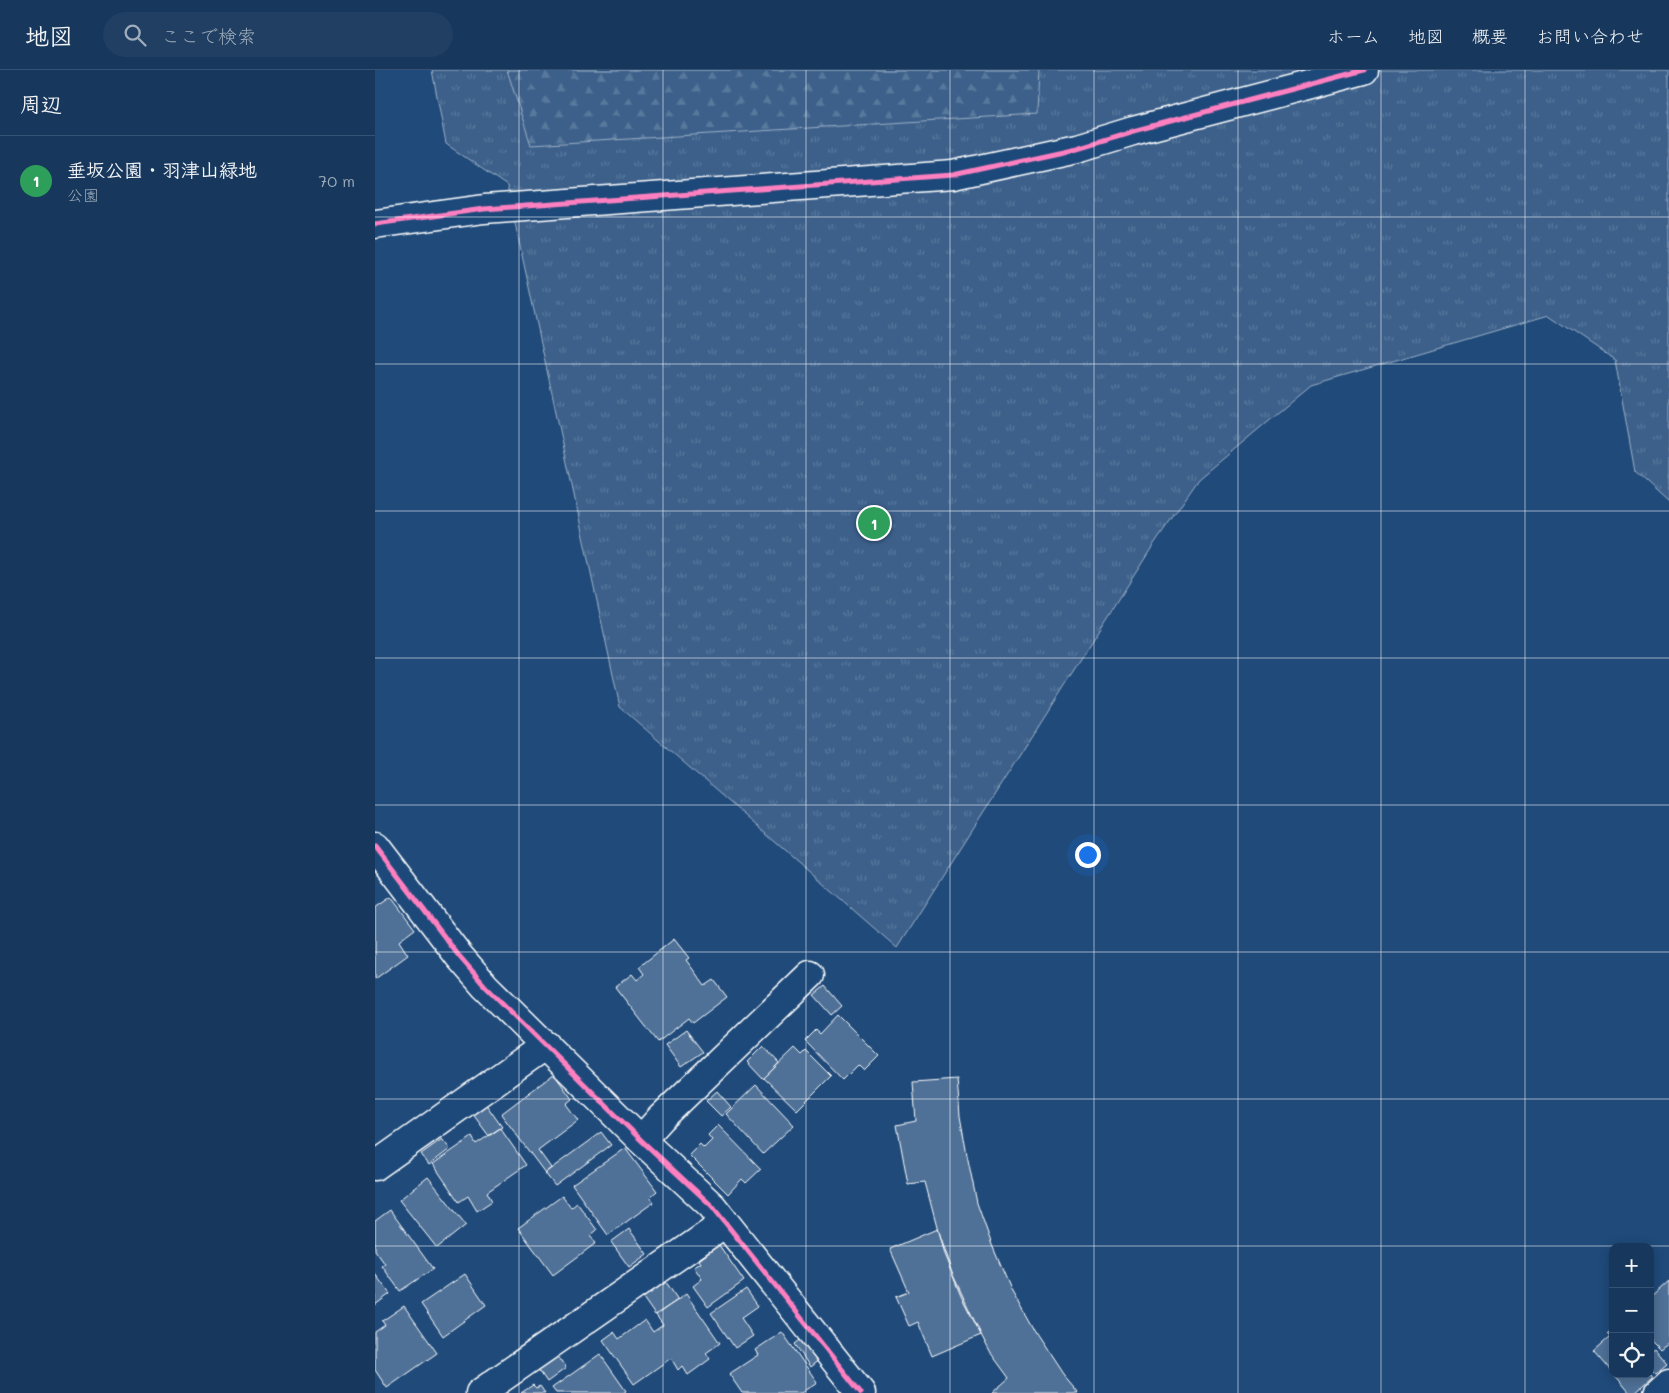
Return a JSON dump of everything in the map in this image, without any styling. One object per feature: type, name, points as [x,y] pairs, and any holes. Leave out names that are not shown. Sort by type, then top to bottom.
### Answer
[{"type":"street","points":[[375,224],[484,209],[953,176],[1077,148],[1133,131],[1364,70]]},
{"type":"street","points":[[380,862],[485,986],[641,1140],[712,1206],[861,1393]]},
{"type":"street","points":[[641,1140],[661,1118],[809,974]]},
{"type":"street","points":[[375,1166],[546,1045]]},
{"type":"street","points":[[479,1393],[725,1223]]},
{"type":"street","points":[[1658,1393],[1669,1383]]},
{"type":"green space","points":[[432,70],[1669,70],[1669,503],[1635,472],[1615,360],[1549,315],[1311,385],[1199,479],[1154,544],[897,948],[620,707],[507,186],[446,144]]},
{"type":"green space","points":[[507,70],[1039,70],[1037,114],[531,145]]},
{"type":"building","points":[[391,897],[415,929],[399,941],[408,955],[375,979],[375,908]]},
{"type":"building","points":[[674,939],[689,958],[686,960],[705,986],[714,980],[727,997],[693,1023],[689,1018],[658,1042],[615,987],[632,974],[637,980],[644,974],[639,967]]},
{"type":"building","points":[[825,986],[842,1006],[832,1015],[814,995]]},
{"type":"building","points":[[838,1015],[879,1056],[864,1071],[858,1065],[843,1080],[805,1041],[816,1030],[820,1034]]},
{"type":"building","points":[[686,1030],[703,1052],[681,1067],[665,1045]]},
{"type":"building","points":[[763,1046],[779,1063],[763,1079],[747,1062]]},
{"type":"building","points":[[795,1048],[802,1055],[806,1051],[831,1076],[797,1110],[764,1078]]},
{"type":"building","points":[[554,1074],[572,1099],[566,1104],[578,1120],[538,1150],[551,1168],[545,1173],[501,1114]]},
{"type":"building","points":[[957,1079],[960,1116],[977,1203],[992,1245],[1012,1292],[1035,1333],[1062,1374],[1078,1393],[992,1393],[1009,1378],[990,1352],[961,1296],[944,1254],[925,1182],[908,1184],[897,1125],[916,1121],[913,1082]]},
{"type":"building","points":[[756,1085],[794,1125],[763,1154],[726,1114]]},
{"type":"building","points":[[717,1091],[731,1107],[721,1116],[706,1101]]},
{"type":"building","points":[[485,1103],[502,1127],[489,1136],[472,1113]]},
{"type":"building","points":[[718,1125],[761,1169],[746,1183],[742,1179],[728,1194],[689,1155],[700,1144],[704,1148],[712,1140],[708,1135]]},
{"type":"building","points":[[500,1128],[526,1165],[487,1192],[492,1201],[477,1211],[468,1196],[459,1202],[433,1164],[472,1137],[476,1144]]},
{"type":"building","points":[[601,1132],[611,1145],[555,1186],[545,1173]]},
{"type":"building","points":[[442,1139],[450,1149],[429,1165],[421,1154]]},
{"type":"building","points":[[625,1148],[657,1191],[650,1197],[654,1202],[608,1235],[572,1185]]},
{"type":"building","points":[[428,1177],[466,1225],[437,1248],[399,1200]]},
{"type":"building","points":[[562,1196],[571,1208],[577,1203],[597,1230],[590,1236],[596,1243],[553,1275],[518,1228]]},
{"type":"building","points":[[390,1210],[433,1269],[400,1291],[382,1266],[385,1264],[375,1250],[375,1221]]},
{"type":"building","points":[[629,1229],[647,1254],[629,1267],[611,1242]]},
{"type":"building","points":[[937,1229],[952,1273],[981,1335],[932,1356],[918,1322],[909,1326],[896,1297],[909,1292],[890,1249]]},
{"type":"building","points":[[719,1245],[744,1281],[708,1307],[693,1286],[702,1279],[694,1267],[701,1263],[699,1260]]},
{"type":"building","points":[[375,1274],[390,1294],[375,1305]]},
{"type":"building","points":[[465,1274],[486,1305],[443,1336],[421,1304]]},
{"type":"building","points":[[664,1279],[678,1300],[655,1315],[641,1295]]},
{"type":"building","points":[[1669,1281],[1669,1342],[1660,1349],[1654,1343],[1654,1294]]},
{"type":"building","points":[[746,1289],[758,1306],[741,1318],[753,1336],[735,1348],[711,1313]]},
{"type":"building","points":[[686,1294],[720,1343],[706,1353],[710,1359],[688,1375],[682,1366],[678,1370],[671,1358],[634,1384],[603,1340],[614,1332],[619,1339],[645,1320],[653,1332],[663,1325],[656,1315]]},
{"type":"building","points":[[404,1306],[437,1353],[387,1388],[375,1370],[375,1332],[385,1325],[382,1321]]},
{"type":"building","points":[[782,1332],[817,1382],[801,1393],[742,1393],[729,1374],[758,1355],[755,1350]]},
{"type":"building","points":[[804,1337],[820,1359],[810,1367],[795,1344]]},
{"type":"building","points":[[1609,1338],[1609,1368],[1594,1351]]},
{"type":"building","points":[[1654,1348],[1667,1363],[1654,1372]]},
{"type":"building","points":[[600,1354],[626,1391],[623,1393],[556,1393],[552,1388]]},
{"type":"building","points":[[557,1355],[566,1368],[547,1382],[538,1369]]},
{"type":"building","points":[[1617,1378],[1651,1378],[1634,1393],[1630,1393]]},
{"type":"building","points":[[533,1385],[536,1388],[540,1386],[545,1393],[521,1393]]},
{"type":"cycle path","points":[[375,224],[484,209],[953,175],[1077,148],[1133,131],[1364,70]]},
{"type":"cycle path","points":[[375,846],[459,956],[485,986],[641,1140],[712,1206],[861,1393]]},
{"type":"place","name":"垂坂公園・羽津山緑地","points":[[874,523]]}]
